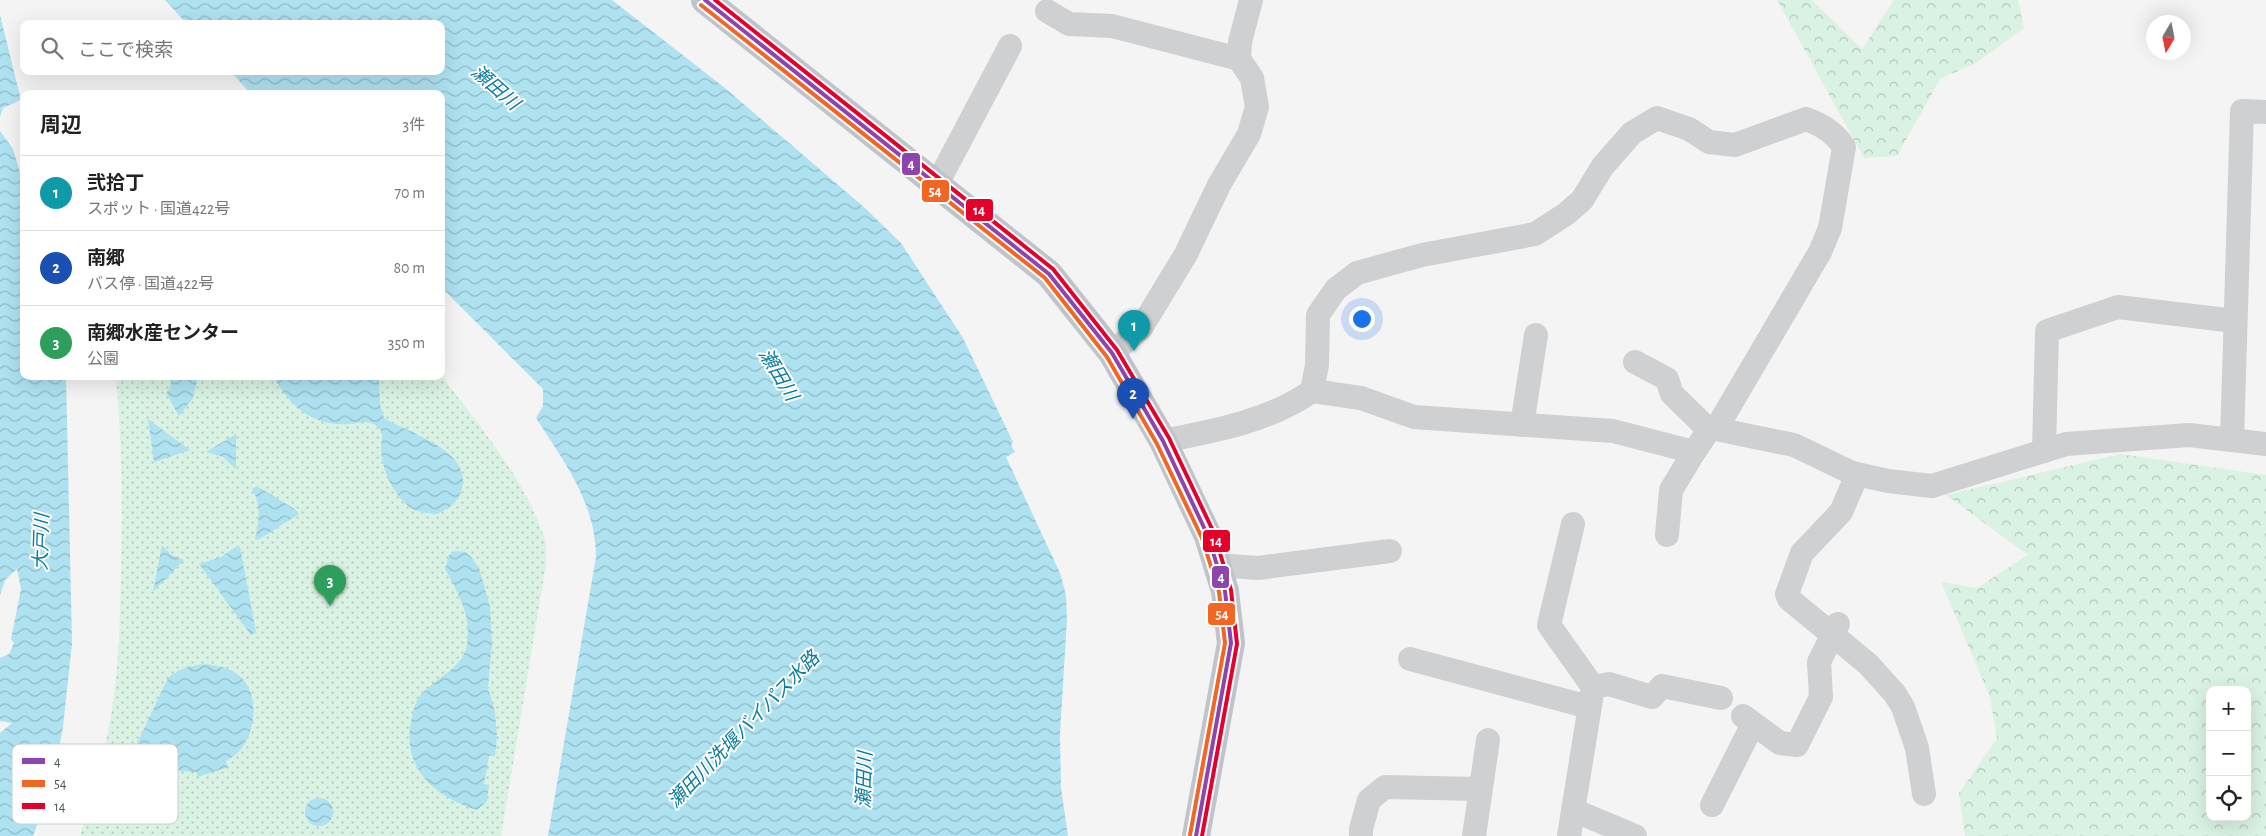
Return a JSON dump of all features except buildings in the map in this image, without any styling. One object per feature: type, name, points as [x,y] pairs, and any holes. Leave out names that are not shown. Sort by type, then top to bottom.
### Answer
[{"type":"highway","points":[[709,1],[1049,274],[1112,353],[1163,441],[1208,536],[1225,591],[1231,643],[1196,836]]},
{"type":"street","points":[[1112,353],[1141,328],[1186,254],[1219,185],[1249,134],[1257,107],[1252,78],[1239,59],[1240,42],[1251,0]]},
{"type":"street","points":[[1047,11],[1069,24],[1112,26],[1239,59]]},
{"type":"street","points":[[937,184],[1010,46]]},
{"type":"street","points":[[2232,440],[2242,111],[2266,112]]},
{"type":"street","points":[[1163,441],[1256,418],[1293,405],[1312,391],[1317,365],[1318,315],[1336,289],[1357,273],[1422,255],[1535,234],[1566,214],[1582,200],[1603,166],[1632,133],[1656,118],[1690,129],[1708,142],[1735,145],[1806,119],[1822,125],[1838,138],[1844,147],[1830,228],[1820,252],[1712,430],[1694,452],[1671,490],[1667,535]]},
{"type":"street","points":[[2044,451],[2047,331],[2118,307],[2235,321]]},
{"type":"street","points":[[1522,425],[1536,335]]},
{"type":"street","points":[[1635,362],[1667,379],[1672,394],[1712,430],[1794,445],[1857,475],[1888,481],[1932,486],[2066,444],[2189,436],[2266,444]]},
{"type":"street","points":[[1312,391],[1360,398],[1414,417],[1613,431],[1694,452]]},
{"type":"street","points":[[1857,475],[1841,512],[1802,553],[1787,594],[1790,599],[1835,629],[1886,681],[1899,700],[1917,748],[1924,794]]},
{"type":"street","points":[[1569,836],[1591,697],[1549,625],[1573,524]]},
{"type":"street","points":[[1217,565],[1258,568],[1390,551]]},
{"type":"street","points":[[1712,805],[1748,720],[1780,743],[1797,745],[1821,697],[1819,662],[1835,629]]},
{"type":"street","points":[[1410,659],[1591,697],[1609,684],[1652,697],[1662,686],[1720,698]]},
{"type":"street","points":[[1474,836],[1479,789],[1488,740]]},
{"type":"street","points":[[1361,836],[1361,829],[1369,800],[1385,787],[1479,789]]},
{"type":"street","points":[[1573,810],[1635,836]]},
{"type":"green space","points":[[1777,0],[1812,0],[1862,49],[1894,0],[2018,0],[2024,28],[1976,63],[1940,79],[1897,156],[1864,158]]},
{"type":"green space","points":[[116,380],[445,380],[484,431],[511,471],[534,512],[546,545],[546,564],[501,836],[80,836],[83,824],[178,824],[178,744],[106,744],[112,710],[120,625],[122,500],[120,426]]},
{"type":"green space","points":[[2121,454],[2266,475],[2266,836],[1965,836],[1959,793],[1997,739],[1990,697],[1941,582],[1977,588],[2028,555],[1946,495]]},
{"type":"water","points":[[165,0],[612,0],[725,88],[865,208],[901,243],[963,338],[1013,442],[1011,445],[1015,452],[1006,457],[1060,573],[1066,595],[1067,619],[1060,733],[1061,788],[1068,836],[548,836],[596,557],[595,537],[591,519],[576,484],[536,418],[543,406],[543,389],[445,291],[445,90],[247,90],[234,75],[445,75],[445,20],[183,20]]},
{"type":"water","points":[[0,15],[20,100],[3,108],[0,117]]},
{"type":"water","name":"大戸川","points":[[0,131],[13,149],[20,173],[20,380],[66,380],[72,643],[63,727],[60,744],[12,744],[12,824],[37,824],[33,836],[0,836],[0,733],[12,723],[0,721],[0,658],[9,654],[14,643],[11,639],[21,589],[17,569],[5,580],[0,595]]},
{"type":"water","points":[[170,380],[197,380],[193,398],[179,416],[166,393],[170,389]]},
{"type":"water","points":[[275,380],[379,380],[380,404],[384,418],[436,444],[457,463],[463,475],[459,497],[450,507],[437,514],[414,510],[399,497],[386,473],[381,448],[382,434],[378,427],[368,422],[336,424],[313,418],[295,405]]},
{"type":"water","points":[[148,419],[190,450],[154,462]]},
{"type":"water","points":[[236,434],[236,469],[223,457],[206,452]]},
{"type":"water","points":[[257,486],[296,510],[299,514],[258,540],[255,539],[258,507],[252,489]]},
{"type":"water","points":[[162,545],[171,555],[184,560],[153,592]]},
{"type":"water","points":[[237,546],[240,547],[256,632],[251,635],[199,564],[221,557]]},
{"type":"water","points":[[455,551],[466,552],[479,568],[490,607],[492,642],[488,688],[495,712],[497,738],[495,756],[489,756],[484,784],[489,785],[487,801],[477,810],[448,798],[425,779],[417,768],[412,754],[410,739],[411,722],[417,700],[425,690],[460,661],[467,645],[468,624],[466,615],[459,596],[445,569],[449,555]]},
{"type":"water","points":[[206,664],[223,667],[241,677],[248,686],[252,696],[253,707],[251,730],[247,740],[236,754],[226,761],[228,767],[198,777],[196,772],[178,771],[178,744],[137,744],[168,678],[177,672],[195,665]]},
{"type":"water","points":[[319,798],[329,802],[333,812],[329,822],[319,826],[309,822],[305,812],[309,802]]},
{"type":"transit line","name":"4","points":[[705,0],[1049,274],[1112,353],[1163,441],[1208,536],[1225,591],[1231,643],[1196,836]]},
{"type":"transit line","name":"14","points":[[715,0],[1053,269],[1117,350],[1169,438],[1214,533],[1231,590],[1237,644],[1202,836]]},
{"type":"transit line","name":"54","points":[[701,5],[1045,278],[1107,357],[1157,444],[1202,538],[1219,592],[1225,643],[1190,835]]},
{"type":"place","name":"弐拾丁","points":[[1134,351]]},
{"type":"place","name":"南郷","points":[[1133,419]]},
{"type":"place","name":"南郷水産センター","points":[[330,606]]},
{"type":"water label","name":"瀬田川","points":[[495,88]]},
{"type":"water label","name":"瀬田川","points":[[778,375]]},
{"type":"water label","name":"瀬田川洗堰バイパス水路","points":[[744,730]]},
{"type":"water label","name":"瀬田川","points":[[865,780]]}]
